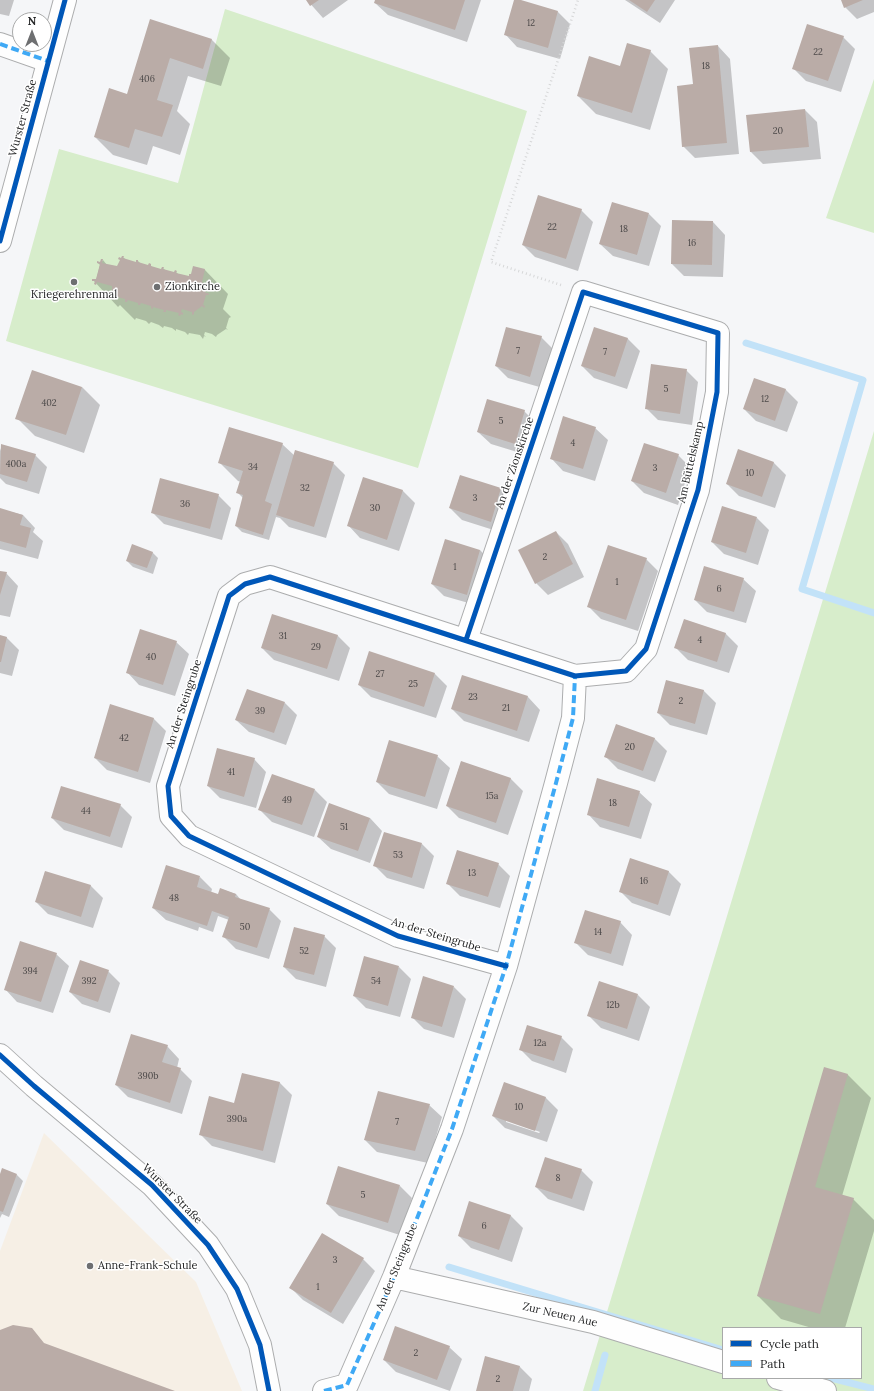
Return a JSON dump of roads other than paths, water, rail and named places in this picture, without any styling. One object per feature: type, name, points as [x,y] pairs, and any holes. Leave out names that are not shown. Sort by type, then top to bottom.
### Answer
[{"type":"street","name":"Wurster Straße","points":[[0,241],[65,0]]},
{"type":"street","points":[[0,44],[48,60]]},
{"type":"street","name":"An der Zionskirche","points":[[466,640],[583,292]]},
{"type":"street","name":"Am Büttelskamp","points":[[575,676],[626,671],[646,649],[698,490],[717,392],[718,333],[583,292]]},
{"type":"street","name":"An der Steingrube","points":[[324,1391],[347,1385],[394,1277],[452,1129],[506,966],[574,718],[575,676],[270,577],[245,584],[229,596],[168,786],[171,816],[189,836],[398,936],[506,966]]},
{"type":"street","name":"Wurster Straße","points":[[0,1055],[46,1096],[152,1185],[208,1245],[237,1289],[260,1345],[268,1391]]},
{"type":"street","name":"Zur Neuen Aue","points":[[394,1277],[592,1322],[722,1362]]},
{"type":"street","points":[[782,1379],[825,1391]]},
{"type":"waterway","points":[[746,343],[863,380],[802,589],[874,613]]},
{"type":"waterway","points":[[449,1267],[722,1350]]},
{"type":"waterway","points":[[595,1391],[605,1355]]},
{"type":"waterway","points":[[835,1379],[874,1389]]},
{"type":"place","name":"Kriegerehrenmal","points":[[74,282]]},
{"type":"place","name":"Zionkirche","points":[[157,287]]},
{"type":"place","name":"Anne-Frank-Schule","points":[[90,1266]]}]
